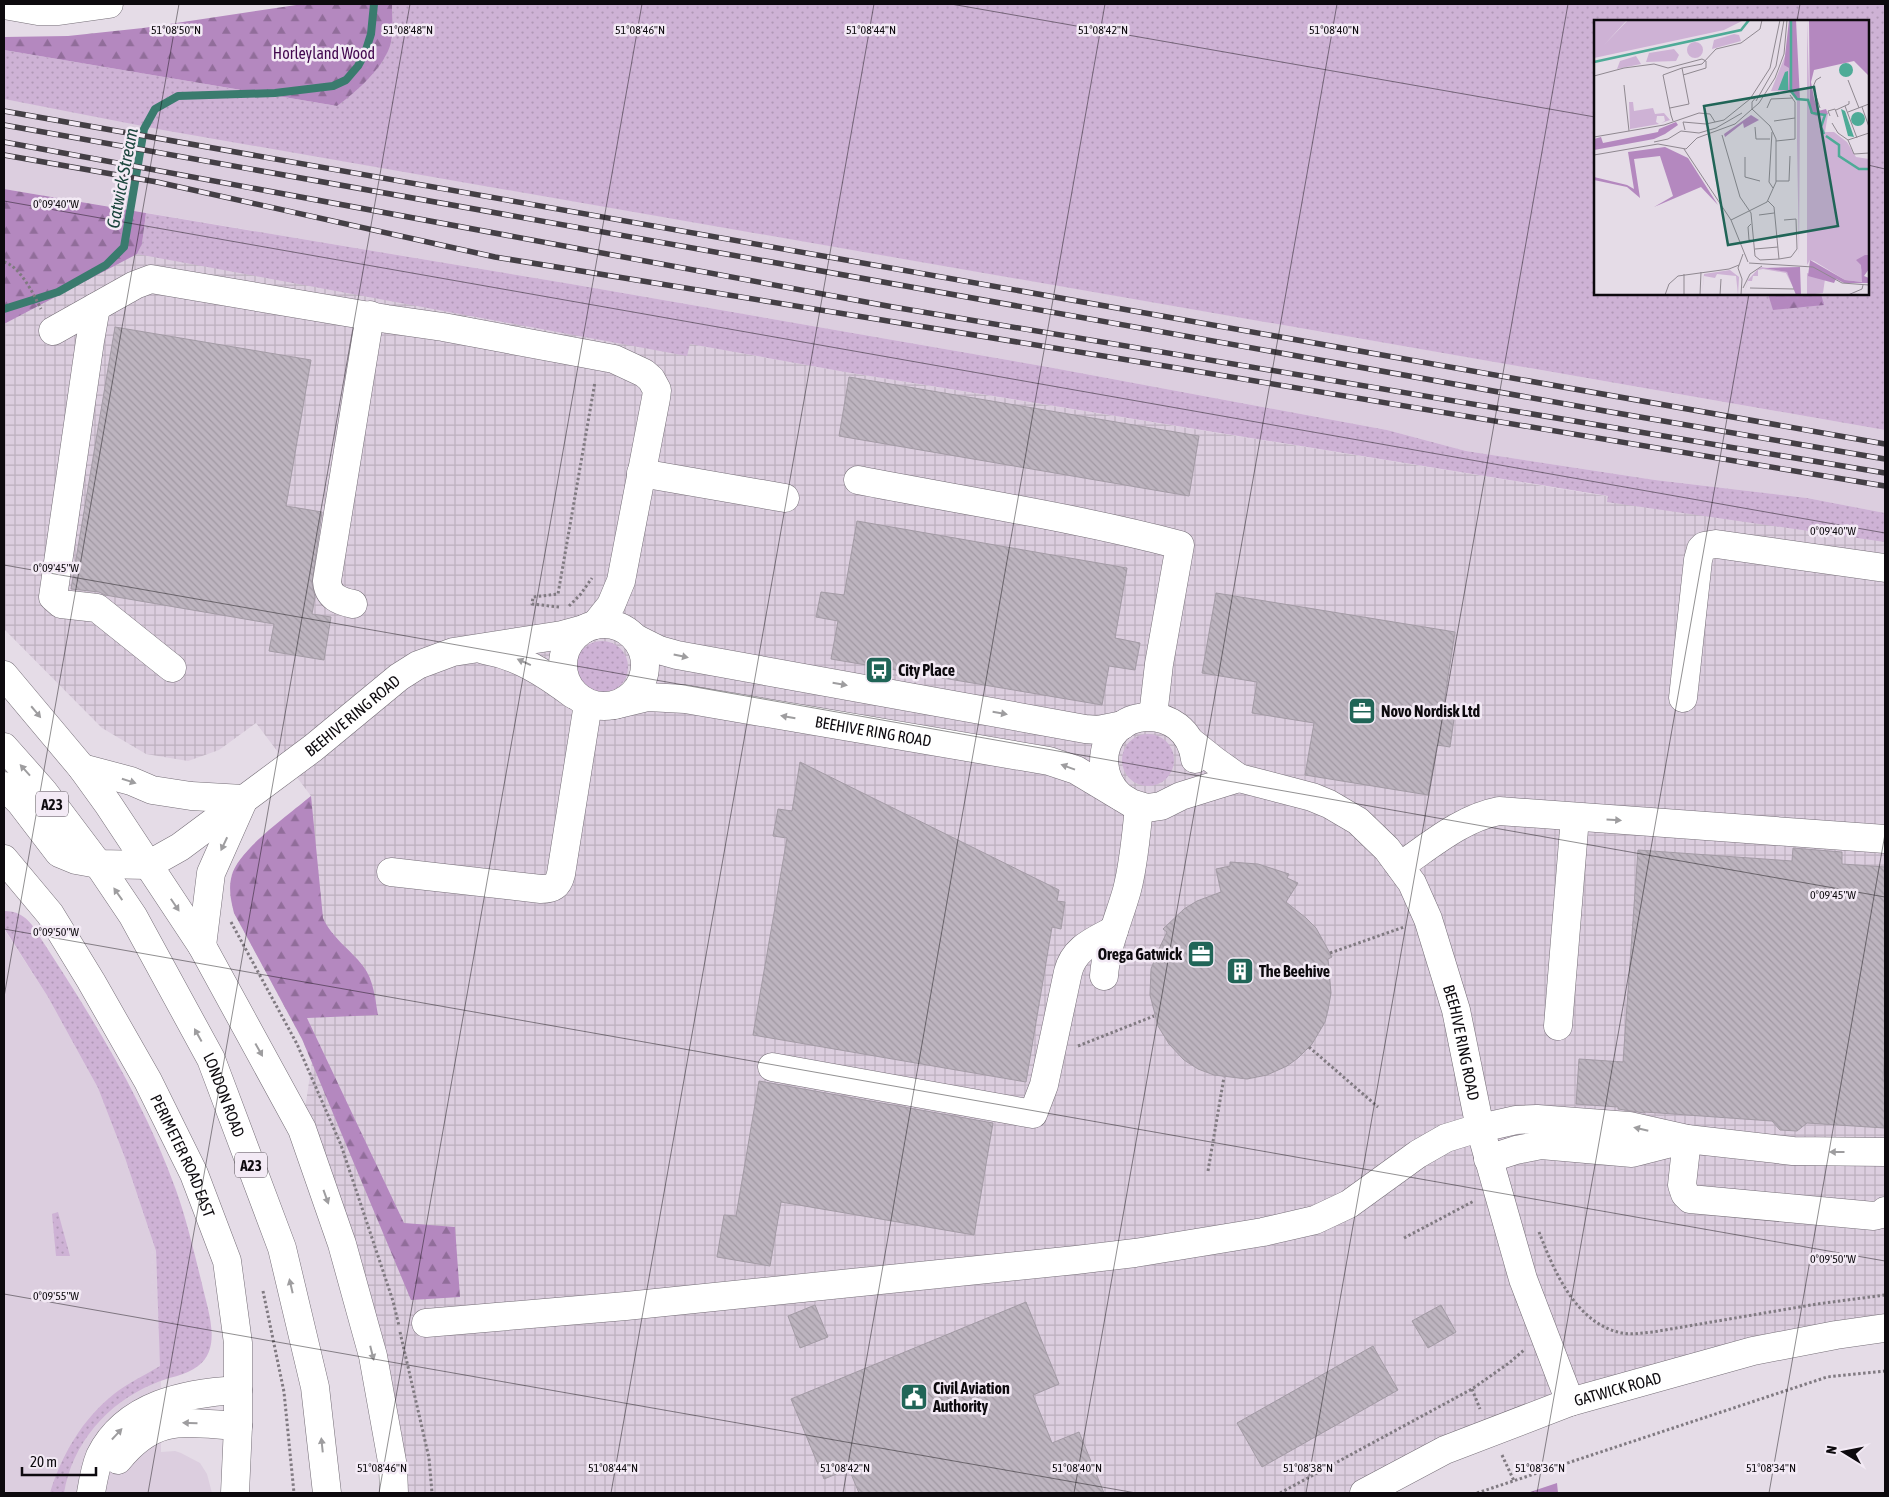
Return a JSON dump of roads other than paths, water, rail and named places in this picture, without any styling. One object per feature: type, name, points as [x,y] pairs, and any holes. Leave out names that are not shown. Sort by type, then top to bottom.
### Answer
[{"type":"street","points":[[4,5],[32,10],[59,11],[109,4]]},
{"type":"street","points":[[49,323],[96,307],[135,285],[151,279],[443,327],[599,356],[614,359],[644,373],[654,383],[657,390],[624,569],[623,610],[632,635],[644,656],[645,666],[643,678],[627,700],[594,702],[568,687],[564,678],[562,664],[564,655],[568,644],[577,633],[590,627],[613,625],[632,635],[659,650],[677,655],[1085,728],[1107,729],[1123,725],[1137,718],[1153,716],[1159,664],[1180,544],[1102,526],[858,480]]},
{"type":"street","points":[[96,307],[53,597],[61,604],[97,608],[172,668]]},
{"type":"street","points":[[353,604],[342,602],[333,596],[327,586],[327,581],[370,315]]},
{"type":"street","points":[[642,473],[785,498]]},
{"type":"street","points":[[1683,698],[1698,560],[1701,549],[1704,546],[1716,544],[1885,568]]},
{"type":"street","points":[[590,627],[611,605],[624,569]]},
{"type":"street","name":"BEEHIVE RING ROAD","points":[[148,865],[180,847],[313,748],[408,670],[438,656],[470,649],[562,635],[590,627]]},
{"type":"street","name":"BEEHIVE RING ROAD","points":[[470,649],[502,654],[531,665],[594,702],[648,697],[685,699],[1049,761],[1076,770],[1132,803]]},
{"type":"street","points":[[4,675],[82,768],[202,946],[302,1129],[342,1244],[373,1356],[393,1467],[394,1493]]},
{"type":"street","points":[[391,872],[542,889],[554,887],[558,883],[561,874],[594,702]]},
{"type":"street","name":"BEEHIVE RING ROAD","points":[[1153,716],[1176,724],[1204,754],[1239,778],[1312,797],[1343,811],[1375,836],[1412,883],[1428,919],[1456,1010],[1480,1128],[1523,1279],[1570,1402]]},
{"type":"street","points":[[1123,725],[1106,749],[1104,764],[1110,784],[1132,803],[1147,808],[1161,806],[1181,796],[1239,778]]},
{"type":"street","points":[[1181,796],[1190,783],[1195,770],[1195,755],[1190,741]]},
{"type":"street","name":"LONDON ROAD","points":[[4,747],[43,791],[98,864],[133,916],[211,1059],[282,1248],[315,1387],[327,1493]]},
{"type":"street","points":[[82,768],[131,781],[152,790],[191,796],[243,799],[211,873],[202,946]]},
{"type":"street","points":[[4,786],[20,802],[59,853],[76,860],[98,864],[148,865]]},
{"type":"street","points":[[1104,976],[1105,964],[1134,860],[1132,803]]},
{"type":"street","points":[[1400,866],[1471,819],[1499,811],[1885,838]]},
{"type":"street","points":[[1558,1026],[1575,817]]},
{"type":"street","name":"PERIMETER ROAD EAST","points":[[8,871],[50,914],[148,1081],[194,1174],[227,1261],[238,1343],[238,1426],[235,1493]]},
{"type":"street","points":[[772,1067],[1033,1114],[1044,1085],[1072,959],[1082,948],[1114,930]]},
{"type":"street","points":[[426,1323],[636,1305],[1076,1260],[1135,1253],[1279,1229],[1315,1220],[1338,1210],[1360,1197],[1425,1149],[1454,1134],[1516,1120],[1537,1119],[1629,1126],[1687,1139],[1793,1151],[1885,1152]]},
{"type":"street","points":[[1488,1159],[1516,1150],[1541,1145],[1632,1153],[1687,1139]]},
{"type":"street","points":[[1687,1139],[1682,1185],[1684,1194],[1690,1198],[1870,1216],[1879,1216],[1885,1211]]},
{"type":"street","name":"GATWICK ROAD","points":[[1364,1493],[1445,1450],[1570,1402],[1753,1351],[1836,1335],[1885,1328]]},
{"type":"street","points":[[90,1493],[98,1463],[105,1449],[119,1432],[150,1407],[166,1401],[201,1394],[238,1390]]},
{"type":"street","points":[[100,1493],[108,1474],[119,1458],[136,1440],[155,1429],[181,1423],[238,1426]]},
{"type":"waterway","name":"Gatwick Stream","points":[[4,309],[58,292],[106,265],[124,247],[144,129],[155,109],[178,96],[275,93],[333,86],[346,80],[358,66],[365,53],[371,34],[374,4]]},
{"type":"railway","points":[[4,111],[1885,444]]},
{"type":"railway","points":[[4,125],[1605,411],[1885,459]]},
{"type":"railway","points":[[4,142],[893,307],[1885,473]]},
{"type":"railway","points":[[4,155],[157,182],[495,257],[1885,486]]},
{"type":"place","name":"City Place","points":[[879,670]]},
{"type":"place","name":"Novo Nordisk Ltd","points":[[1362,711]]},
{"type":"place","name":"Orega Gatwick","points":[[1201,954]]},
{"type":"place","name":"The Beehive","points":[[1240,971]]},
{"type":"place","name":"Civil Aviation Authority","points":[[914,1397]]},
{"type":"park label","name":"Horleyland Wood","points":[[324,53]]}]
